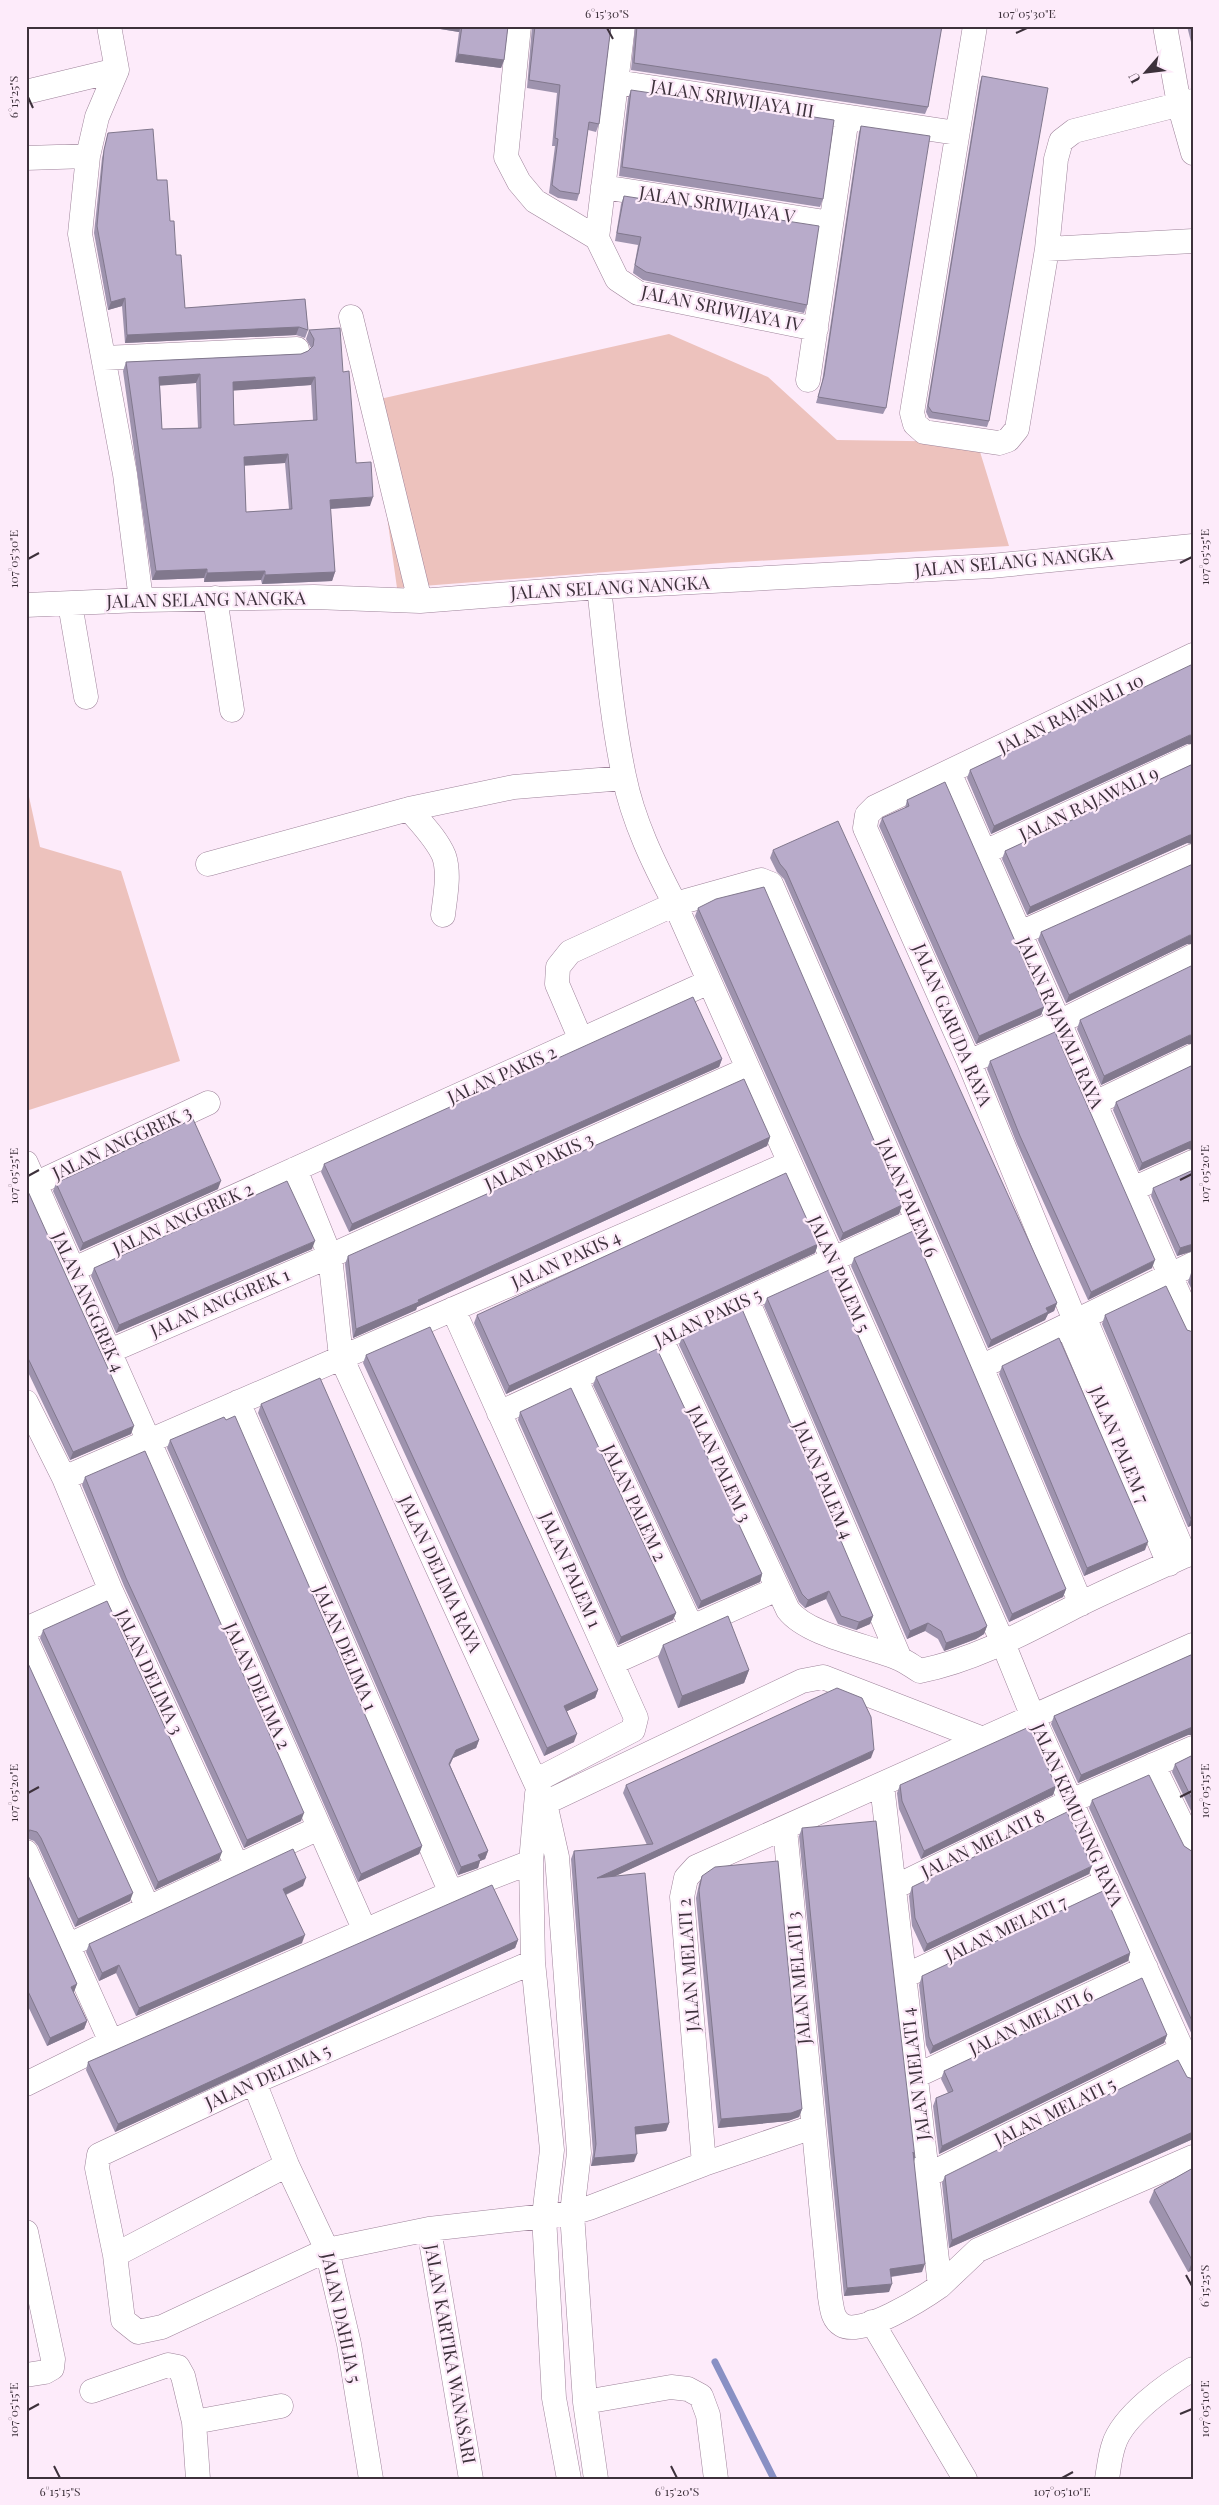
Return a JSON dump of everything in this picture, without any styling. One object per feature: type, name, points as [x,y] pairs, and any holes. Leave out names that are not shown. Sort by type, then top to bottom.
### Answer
[{"type":"street","points":[[109,26],[117,70],[97,117],[88,156],[80,234],[124,474],[141,600]]},
{"type":"street","points":[[519,26],[506,157],[519,182],[536,201],[597,238],[623,26]]},
{"type":"street","points":[[1165,26],[1186,103],[1193,153]]},
{"type":"street","points":[[974,27],[912,413],[916,424],[924,432],[999,443],[1008,440],[1017,429],[1047,249],[1056,159],[1061,141],[1074,131],[1186,103]]},
{"type":"street","points":[[26,92],[117,70]]},
{"type":"street","name":"JALAN SRIWIJAYA III","points":[[616,82],[957,133]]},
{"type":"street","name":"JALAN SRIWIJAYA IV","points":[[808,380],[847,117]]},
{"type":"street","points":[[26,158],[88,156]]},
{"type":"street","name":"JALAN SRIWIJAYA V","points":[[603,187],[831,223]]},
{"type":"street","name":"JALAN SRIWIJAYA IV","points":[[597,238],[617,279],[638,293],[816,329]]},
{"type":"street","points":[[1047,249],[1193,241]]},
{"type":"street","points":[[351,317],[420,601]]},
{"type":"street","points":[[104,358],[297,349]]},
{"type":"street","name":"JALAN SELANG NANGKA","points":[[26,605],[214,598],[314,597],[420,601],[599,586],[991,566],[1193,546]]},
{"type":"street","name":"JALAN PALEM 5","points":[[599,586],[609,679],[624,778],[648,850],[675,904],[790,1162],[1003,1644],[1032,1717]]},
{"type":"street","points":[[214,598],[232,710]]},
{"type":"street","points":[[70,604],[86,697]]},
{"type":"street","name":"JALAN RAJAWALI 10","points":[[949,772],[1193,655]]},
{"type":"street","name":"JALAN RAJAWALI 9","points":[[984,852],[1193,756]]},
{"type":"street","name":"JALAN RAJAWALI RAYA","points":[[949,772],[1193,1327]]},
{"type":"street","name":"JALAN GARUDA RAYA","points":[[949,772],[875,807],[867,815],[865,828],[969,1062],[1076,1323]]},
{"type":"street","points":[[208,864],[409,809],[514,787],[624,778]]},
{"type":"street","points":[[409,809],[438,845],[444,857],[447,870],[443,915]]},
{"type":"street","points":[[1020,933],[1193,856]]},
{"type":"street","name":"JALAN PALEM 6","points":[[581,1040],[557,984],[558,967],[570,952],[675,904],[761,880],[771,884],[981,1367],[1081,1604]]},
{"type":"street","points":[[969,1062],[1059,1022],[1193,956]]},
{"type":"street","name":"JALAN PAKIS 2","points":[[295,1169],[709,982]]},
{"type":"street","points":[[1095,1103],[1193,1056]]},
{"type":"street","name":"JALAN PAKIS 3","points":[[330,1256],[748,1069]]},
{"type":"street","name":"JALAN ANGGREK 3","points":[[31,1173],[208,1103]]},
{"type":"street","name":"JALAN PAKIS 4","points":[[64,1478],[790,1162]]},
{"type":"street","points":[[1133,1189],[1193,1162]]},
{"type":"street","name":"JALAN DELIMA RAYA","points":[[295,1169],[330,1256],[341,1357],[539,1795],[557,1857],[579,2152],[572,2212],[584,2402],[596,2479]]},
{"type":"street","name":"JALAN ANGGREK 2","points":[[72,1270],[295,1169]]},
{"type":"street","name":"JALAN ANGGREK 4","points":[[31,1173],[72,1270],[149,1441]]},
{"type":"street","name":"JALAN PAKIS 5","points":[[499,1413],[916,1221]]},
{"type":"street","name":"JALAN ANGGREK 1","points":[[110,1351],[330,1256]]},
{"type":"street","points":[[981,1367],[1076,1323],[1193,1264]]},
{"type":"street","name":"JALAN PALEM 4","points":[[747,1300],[900,1659]]},
{"type":"street","name":"JALAN PALEM 1","points":[[453,1310],[636,1718],[634,1730],[539,1795]]},
{"type":"street","name":"JALAN PALEM 7","points":[[1076,1323],[1182,1557]]},
{"type":"street","name":"JALAN PALEM 3","points":[[661,1339],[777,1589],[794,1618],[835,1637],[900,1659],[920,1671],[941,1667],[1003,1644],[1081,1604],[1182,1557]]},
{"type":"street","name":"JALAN PALEM 2","points":[[575,1378],[692,1628]]},
{"type":"street","points":[[26,1402],[64,1478]]},
{"type":"street","name":"JALAN DELIMA 1","points":[[238,1402],[451,1893]]},
{"type":"street","name":"JALAN DELIMA 2","points":[[149,1441],[365,1931]]},
{"type":"street","name":"JALAN DELIMA 3","points":[[64,1478],[111,1591],[237,1866]]},
{"type":"street","points":[[612,1663],[777,1589]]},
{"type":"street","points":[[26,1629],[111,1591]]},
{"type":"street","points":[[26,1640],[148,1908]]},
{"type":"street","name":"JALAN KEMUNING RAYA","points":[[1193,1645],[1032,1717],[1193,2074]]},
{"type":"street","points":[[569,2479],[554,2398],[544,2216],[552,2150],[532,1962],[531,1862],[539,1795],[802,1681],[824,1677],[983,1739]]},
{"type":"street","name":"JALAN MELATI 2","points":[[704,2164],[682,1897],[686,1878],[696,1867],[785,1829],[1032,1717]]},
{"type":"street","name":"JALAN MELATI 8","points":[[895,1887],[1071,1801],[1193,1748]]},
{"type":"street","points":[[1152,1765],[1193,1847]]},
{"type":"street","name":"JALAN MELATI 4","points":[[882,1785],[940,2286]]},
{"type":"street","points":[[67,1946],[319,1828]]},
{"type":"street","name":"JALAN MELATI 3","points":[[785,1829],[830,2297],[834,2318],[843,2326],[858,2328],[872,2322]]},
{"type":"street","points":[[26,1852],[111,2042]]},
{"type":"street","points":[[26,2084],[111,2042],[451,1893],[531,1862]]},
{"type":"street","name":"JALAN MELATI 7","points":[[905,1976],[1106,1881]]},
{"type":"street","name":"JALAN DELIMA 5","points":[[327,2250],[162,2327],[138,2332],[123,2320],[115,2255],[97,2168],[99,2155],[254,2082],[532,1962]]},
{"type":"street","name":"JALAN MELATI 6","points":[[916,2076],[1146,1968]]},
{"type":"street","name":"JALAN MELATI 5","points":[[928,2175],[1183,2049]]},
{"type":"street","name":"JALAN DAHLIA 5","points":[[254,2082],[287,2165],[327,2250],[349,2344],[371,2478]]},
{"type":"street","points":[[327,2250],[429,2230],[572,2212],[813,2127]]},
{"type":"street","points":[[965,2479],[872,2322],[915,2304],[940,2286],[978,2250],[1193,2157]]},
{"type":"street","points":[[115,2255],[287,2165]]},
{"type":"street","name":"JALAN KARTIKA WANASARI","points":[[429,2230],[471,2479]]},
{"type":"street","points":[[26,2232],[53,2359],[52,2368],[45,2372],[26,2375]]},
{"type":"street","points":[[92,2391],[168,2365],[178,2367],[183,2376],[194,2422],[198,2479]]},
{"type":"street","points":[[1107,2479],[1114,2442],[1134,2414],[1193,2369]]},
{"type":"street","points":[[584,2402],[671,2387],[688,2389],[701,2396],[708,2415],[716,2479]]},
{"type":"street","points":[[194,2422],[281,2406]]},
{"type":"shaded area","points":[[669,334],[768,377],[837,440],[977,442],[1009,546],[722,563],[397,588],[371,401]]},
{"type":"shaded area","points":[[26,783],[40,847],[121,871],[180,1061],[26,1111]]},
{"type":"building","points":[[462,26],[508,26],[504,60],[458,54]]},
{"type":"building","points":[[535,26],[611,26],[599,124],[589,122],[579,194],[560,191],[552,185],[558,139],[555,138],[560,85],[529,80]]},
{"type":"building","points":[[637,26],[942,26],[928,107],[634,63]]},
{"type":"building","points":[[982,76],[1048,88],[989,421],[932,412],[928,406]]},
{"type":"building","points":[[631,90],[834,120],[823,199],[622,167]]},
{"type":"building","points":[[861,126],[930,136],[886,408],[818,397],[824,376]]},
{"type":"building","points":[[153,129],[157,180],[167,180],[170,221],[174,221],[176,255],[181,255],[185,308],[305,299],[308,330],[299,327],[127,335],[125,298],[111,302],[97,226],[104,150],[108,133]]},
{"type":"building","points":[[624,196],[819,226],[807,305],[646,272],[635,265],[641,237],[617,233]]},
{"type":"building","points":[[340,328],[343,372],[349,371],[356,463],[371,462],[373,497],[330,500],[335,572],[265,575],[265,571],[207,573],[207,569],[156,571],[126,362],[301,354],[313,346],[314,339],[309,330]],"holes":[[[200,374],[201,428],[162,429],[159,377]],[[315,377],[317,420],[234,425],[233,382]],[[288,454],[292,509],[246,512],[244,457]]]},
{"type":"building","points":[[1193,664],[1193,736],[1190,735],[994,826],[970,770]]},
{"type":"building","points":[[1193,764],[1193,835],[1030,907],[1005,851]]},
{"type":"building","points":[[945,782],[1044,1007],[979,1036],[882,818],[909,806],[907,800]]},
{"type":"building","points":[[838,821],[1057,1303],[1046,1308],[1048,1312],[991,1340],[786,871],[773,850]]},
{"type":"building","points":[[1193,864],[1193,936],[1190,935],[1069,995],[1041,932]]},
{"type":"building","points":[[764,887],[902,1205],[843,1233],[698,908],[716,899]]},
{"type":"building","points":[[1193,965],[1193,1036],[1190,1035],[1104,1076],[1080,1020]]},
{"type":"building","points":[[693,997],[722,1059],[352,1224],[324,1164]]},
{"type":"building","points":[[1055,1032],[1155,1260],[1091,1292],[1020,1136],[990,1061]]},
{"type":"building","points":[[1193,1065],[1193,1141],[1142,1163],[1116,1102]]},
{"type":"building","points":[[744,1079],[770,1137],[418,1300],[419,1302],[356,1329],[348,1256]]},
{"type":"building","points":[[193,1119],[221,1181],[83,1243],[56,1183]]},
{"type":"building","points":[[1193,1170],[1193,1244],[1180,1248],[1153,1188]]},
{"type":"building","points":[[786,1173],[818,1244],[509,1386],[477,1315]]},
{"type":"building","points":[[287,1181],[315,1241],[119,1325],[94,1268]]},
{"type":"building","points":[[26,1187],[134,1426],[73,1452],[26,1354]]},
{"type":"building","points":[[913,1231],[1066,1589],[1012,1614],[854,1258]]},
{"type":"building","points":[[829,1270],[987,1626],[979,1631],[946,1643],[941,1631],[928,1623],[910,1631],[767,1298]]},
{"type":"building","points":[[1166,1286],[1187,1330],[1193,1332],[1193,1518],[1191,1519],[1105,1315]]},
{"type":"building","points":[[742,1309],[873,1616],[859,1622],[841,1616],[829,1591],[808,1600],[802,1594],[682,1337]]},
{"type":"building","points":[[430,1327],[598,1690],[564,1706],[577,1734],[547,1748],[366,1355]]},
{"type":"building","points":[[1059,1338],[1148,1542],[1087,1568],[1002,1366]]},
{"type":"building","points":[[657,1349],[762,1574],[701,1601],[596,1377]]},
{"type":"building","points":[[320,1378],[479,1740],[456,1750],[449,1764],[488,1851],[478,1855],[481,1860],[461,1867],[261,1404]]},
{"type":"building","points":[[571,1388],[676,1613],[621,1637],[520,1412]]},
{"type":"building","points":[[235,1416],[422,1846],[361,1874],[170,1440],[224,1417],[226,1420]]},
{"type":"building","points":[[145,1451],[304,1813],[247,1840],[126,1578],[85,1477]]},
{"type":"building","points":[[107,1601],[222,1852],[158,1882],[43,1630]]},
{"type":"building","points":[[728,1616],[749,1670],[682,1696],[663,1645]]},
{"type":"building","points":[[1193,1654],[1193,1727],[1081,1775],[1054,1716]]},
{"type":"building","points":[[26,1659],[133,1893],[78,1919],[41,1838],[37,1832],[26,1831]]},
{"type":"building","points":[[837,1688],[862,1698],[871,1717],[874,1750],[597,1878],[645,1873],[669,2123],[635,2127],[637,2154],[594,2158],[596,2144],[574,1851],[653,1844],[626,1785]]},
{"type":"building","points":[[1029,1727],[1056,1786],[924,1851],[902,1801],[900,1785]]},
{"type":"building","points":[[1193,1755],[1193,1801],[1175,1764]]},
{"type":"building","points":[[1149,1775],[1184,1846],[1193,1852],[1193,2023],[1092,1800]]},
{"type":"building","points":[[1067,1812],[1092,1866],[927,1944],[915,1918],[912,1887]]},
{"type":"building","points":[[876,1821],[915,2158],[913,2152],[925,2264],[890,2269],[892,2284],[847,2288],[802,1828]]},
{"type":"building","points":[[293,1849],[306,1878],[283,1889],[305,1935],[139,2008],[119,1965],[102,1973],[89,1944]]},
{"type":"building","points":[[778,1861],[802,2109],[791,2113],[721,2119],[699,1890],[702,1876],[715,1867]]},
{"type":"building","points":[[26,1871],[77,1984],[71,1987],[87,2021],[50,2038],[26,1987]]},
{"type":"building","points":[[492,1885],[518,1940],[118,2124],[88,2062]]},
{"type":"building","points":[[1103,1891],[1130,1953],[933,2046],[929,2037],[922,1976]]},
{"type":"building","points":[[1142,1978],[1167,2035],[942,2146],[936,2098],[953,2091],[944,2071]]},
{"type":"building","points":[[1178,2060],[1187,2077],[1193,2079],[1193,2132],[952,2240],[945,2176]]},
{"type":"building","points":[[1193,2168],[1193,2260],[1192,2260],[1154,2190]]},
{"type":"waterway","points":[[715,2362],[774,2479]]}]
